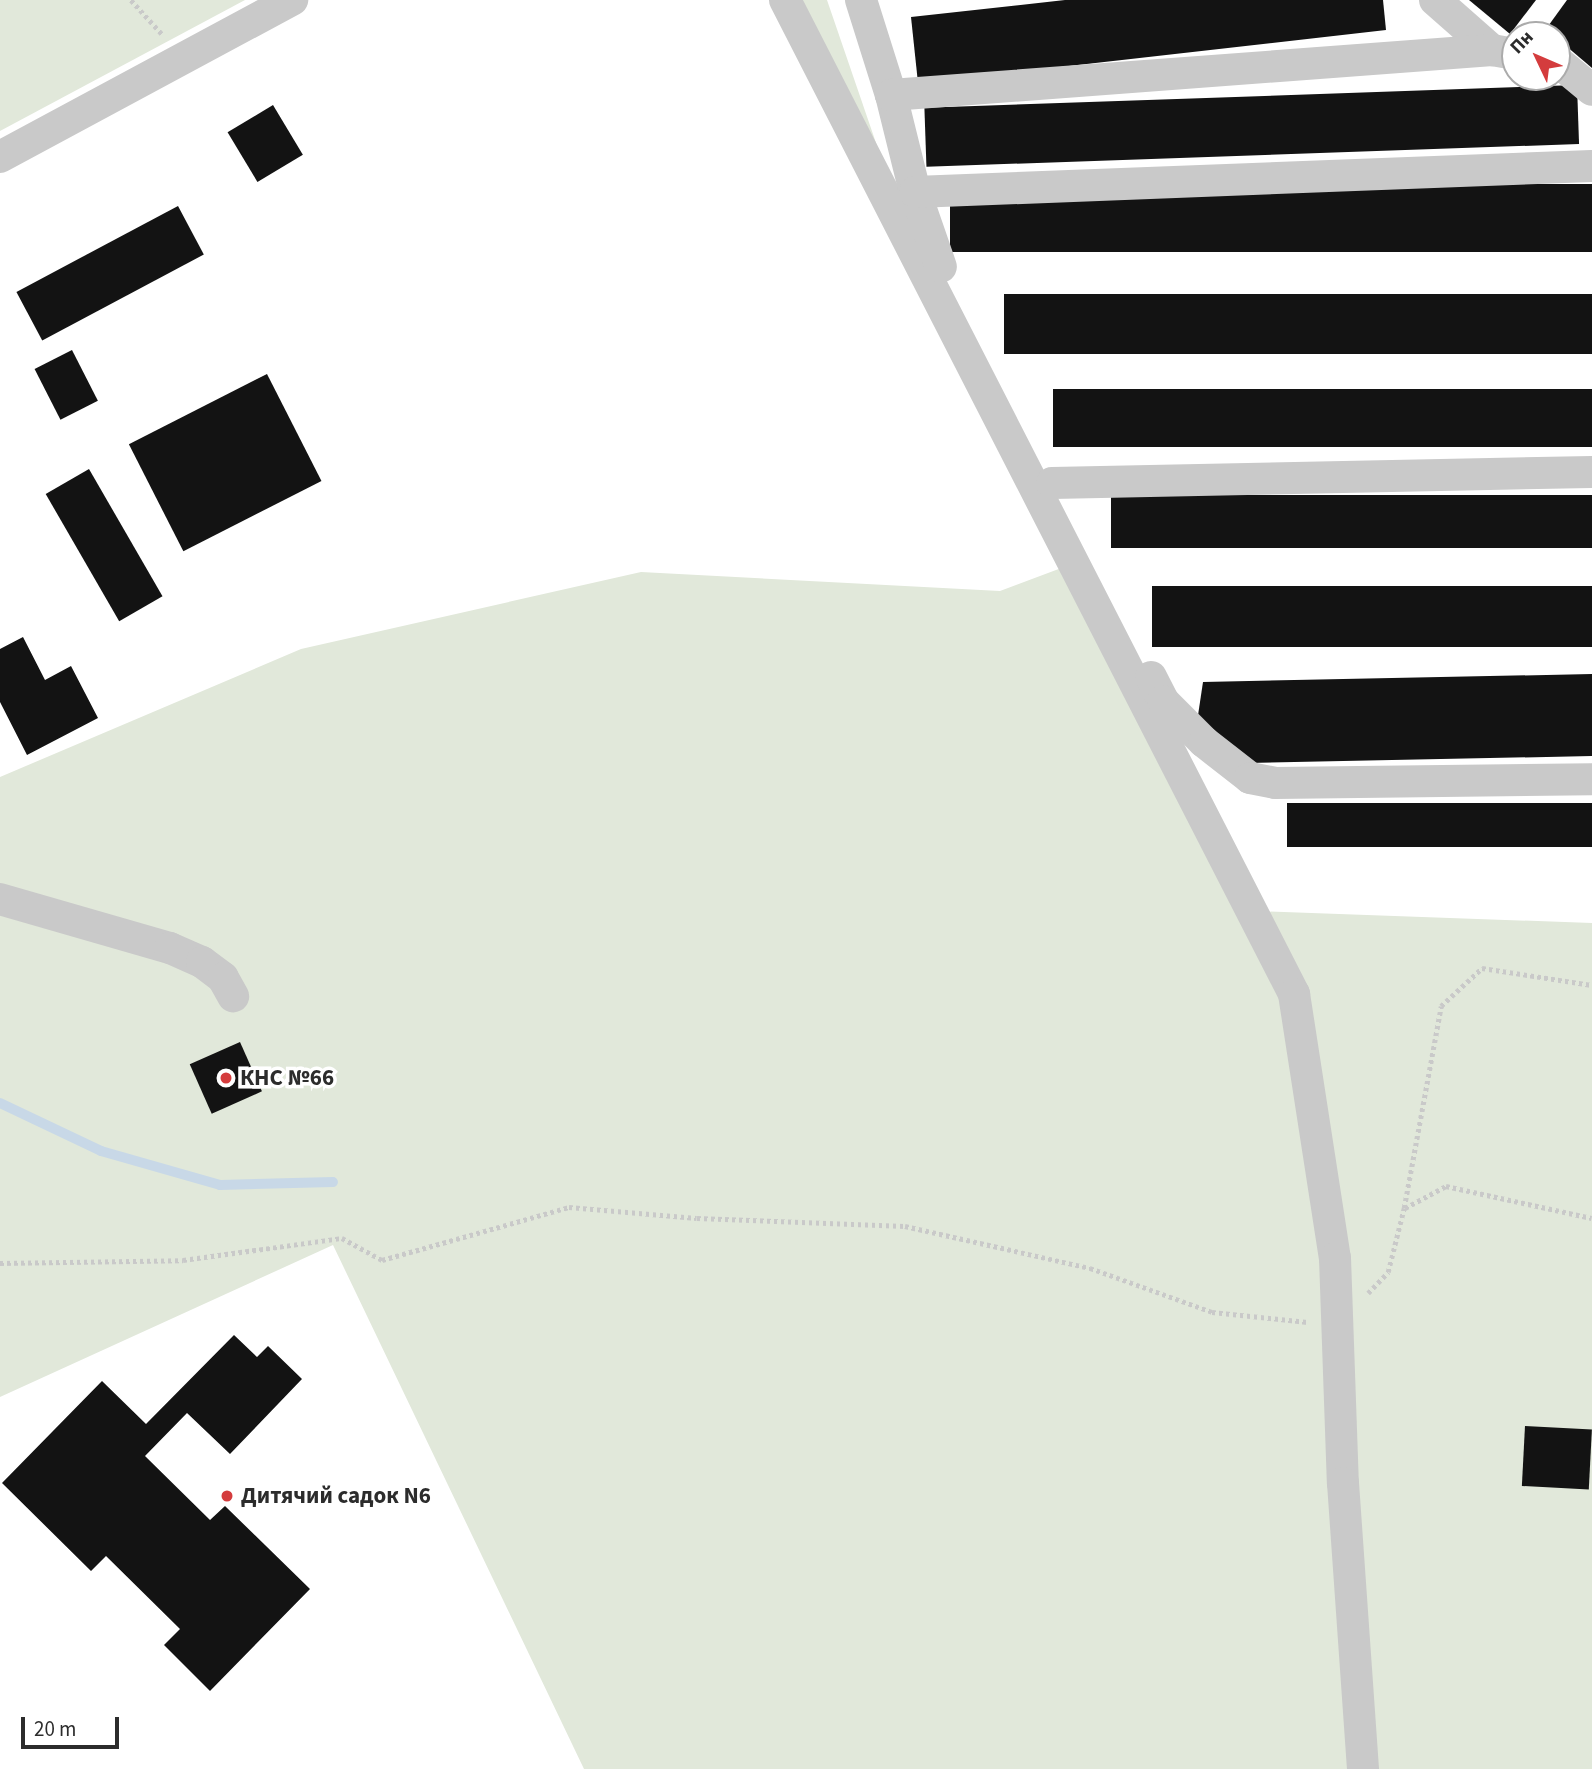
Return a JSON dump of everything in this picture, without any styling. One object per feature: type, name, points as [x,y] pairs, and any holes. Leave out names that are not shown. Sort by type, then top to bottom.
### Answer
[{"type":"street","points":[[0,157],[292,0]]},
{"type":"street","points":[[785,0],[1294,994],[1335,1258],[1343,1483],[1363,1769]]},
{"type":"street","points":[[861,0],[891,95],[915,192],[938,260],[1163,701],[1204,742],[1250,778],[1275,783],[1592,779]]},
{"type":"street","points":[[1435,0],[1501,50]]},
{"type":"street","points":[[891,95],[1501,52]]},
{"type":"street","points":[[1571,73],[1592,90]]},
{"type":"street","points":[[915,192],[1592,166]]},
{"type":"street","points":[[1052,483],[1592,472]]},
{"type":"street","points":[[0,900],[170,948],[202,962],[223,978],[233,996]]},
{"type":"path","points":[[131,0],[181,58]]},
{"type":"path","points":[[0,1264],[183,1260],[342,1238],[382,1261],[569,1207],[697,1218],[905,1226],[1090,1268],[1212,1312],[1339,1325],[1388,1272],[1405,1208],[1441,1006],[1482,968],[1592,985]]},
{"type":"path","points":[[1405,1208],[1446,1186],[1592,1218]]},
{"type":"shaded area","points":[[0,0],[245,0],[0,131]]},
{"type":"shaded area","points":[[785,0],[827,0],[911,245]]},
{"type":"shaded area","points":[[1072,564],[1254,911],[1592,923],[1592,1769],[584,1769],[333,1245],[0,1397],[0,777],[301,649],[641,572],[1000,591]]},
{"type":"building","points":[[1065,0],[1383,0],[1386,30],[918,83],[911,17]]},
{"type":"building","points":[[1469,0],[1536,0],[1520,21],[1501,21],[1501,27]]},
{"type":"building","points":[[1567,0],[1592,0],[1592,68],[1571,50],[1571,21],[1552,21]]},
{"type":"building","points":[[1571,85],[1577,85],[1579,144],[926,167],[924,108],[1501,88],[1501,91],[1571,91]]},
{"type":"building","points":[[273,105],[303,155],[257,182],[228,132]]},
{"type":"building","points":[[950,184],[1592,184],[1592,252],[950,252]]},
{"type":"building","points":[[178,206],[204,255],[42,340],[16,292]]},
{"type":"building","points":[[1004,294],[1592,294],[1592,354],[1004,354]]},
{"type":"building","points":[[72,350],[98,401],[60,420],[35,369]]},
{"type":"building","points":[[267,374],[321,481],[183,551],[129,444]]},
{"type":"building","points":[[1053,389],[1592,389],[1592,447],[1053,447]]},
{"type":"building","points":[[89,469],[162,596],[119,621],[46,494]]},
{"type":"building","points":[[1111,495],[1592,495],[1592,548],[1111,548]]},
{"type":"building","points":[[1152,586],[1592,586],[1592,647],[1152,647]]},
{"type":"building","points":[[23,637],[45,680],[71,666],[98,718],[27,755],[0,702],[0,649]]},
{"type":"building","points":[[1592,674],[1592,756],[1247,763],[1197,722],[1203,682]]},
{"type":"building","points":[[1287,803],[1592,803],[1592,847],[1287,847]]},
{"type":"building","name":"КНС №66","points":[[240,1042],[262,1091],[212,1114],[190,1064]]},
{"type":"building","points":[[234,1335],[257,1357],[268,1346],[302,1379],[230,1454],[187,1413],[145,1456],[210,1520],[225,1506],[310,1589],[210,1691],[164,1645],[180,1629],[106,1556],[91,1571],[2,1483],[102,1381],[146,1424]]},
{"type":"building","points":[[1525,1426],[1592,1430],[1589,1489],[1522,1486]]},
{"type":"waterway","points":[[0,1103],[101,1151],[220,1185],[333,1182]]},
{"type":"place","name":"КНС №66","points":[[226,1078]]},
{"type":"place","name":"Дитячий садок N6","points":[[227,1496]]}]
